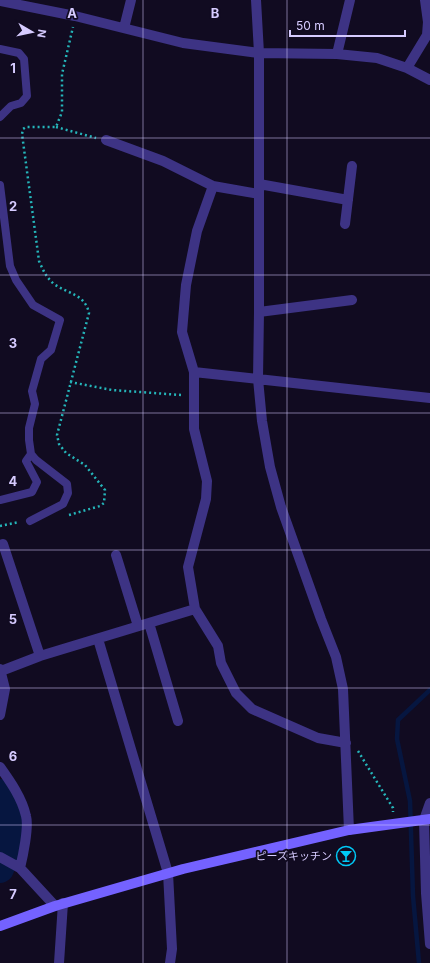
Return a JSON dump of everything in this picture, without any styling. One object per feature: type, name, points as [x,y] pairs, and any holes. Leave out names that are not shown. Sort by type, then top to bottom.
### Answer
[{"type":"street","points":[[124,28],[131,0]]},
{"type":"street","points":[[256,0],[259,53],[260,312],[258,379],[262,421],[270,467],[279,500],[336,657],[343,689],[349,830]]},
{"type":"street","points":[[337,54],[350,0]]},
{"type":"street","points":[[407,68],[427,34],[428,22],[425,0]]},
{"type":"street","points":[[0,1],[75,16],[183,43],[259,53],[337,54],[377,58],[407,68],[430,80]]},
{"type":"street","points":[[106,140],[163,161],[213,186],[259,189],[348,200]]},
{"type":"street","points":[[345,224],[352,166]]},
{"type":"street","points":[[213,186],[197,231],[186,284],[182,332],[194,372],[194,429],[207,482],[206,499],[188,568],[195,609],[218,646],[221,663],[236,693],[252,709],[318,738],[346,743]]},
{"type":"street","points":[[260,312],[352,300]]},
{"type":"street","points":[[194,372],[430,398]]},
{"type":"street","points":[[0,544],[3,544],[40,656]]},
{"type":"street","points":[[116,555],[138,626]]},
{"type":"street","points":[[0,715],[6,689],[1,670],[40,656],[195,609]]},
{"type":"street","points":[[149,623],[178,721]]},
{"type":"street","points":[[98,639],[168,873],[172,949],[170,963]]},
{"type":"street","points":[[0,767],[21,801],[27,817],[24,853],[20,868]]},
{"type":"street","points":[[430,803],[427,819],[426,893],[430,944]]},
{"type":"street","points":[[0,926],[59,905],[168,873],[349,830],[427,819]]},
{"type":"street","points":[[0,857],[20,868],[59,905],[59,963]]},
{"type":"lane","points":[[0,49],[19,53],[24,59],[27,96],[21,103],[11,106],[0,117]]},
{"type":"lane","points":[[0,185],[10,266],[16,280],[33,305],[60,320],[51,350],[41,358],[32,391],[35,404],[29,428],[28,440],[31,454],[36,460],[67,484],[68,493],[63,504],[30,522]]},
{"type":"lane","points":[[0,500],[32,492],[37,482],[26,461],[31,454]]},
{"type":"path","points":[[56,126],[62,112],[62,74],[74,21]]},
{"type":"path","points":[[62,517],[100,506],[104,503],[105,497],[105,490],[85,465],[66,453],[59,444],[57,435],[58,425],[89,313],[87,305],[81,299],[55,284],[44,274],[38,261],[22,134],[23,129],[26,127],[56,126],[106,140]]},
{"type":"path","points":[[70,382],[112,390],[194,397]]},
{"type":"path","points":[[0,526],[16,522],[30,522]]},
{"type":"path","points":[[346,743],[357,749],[386,795],[393,808],[394,824]]},
{"type":"waterway","points":[[419,963],[413,896],[410,801],[397,739],[398,720],[430,690]]},
{"type":"waterway","points":[[0,793],[12,819],[11,841],[0,869]]},
{"type":"place","name":"ピーズキッチン","points":[[346,856]]}]
